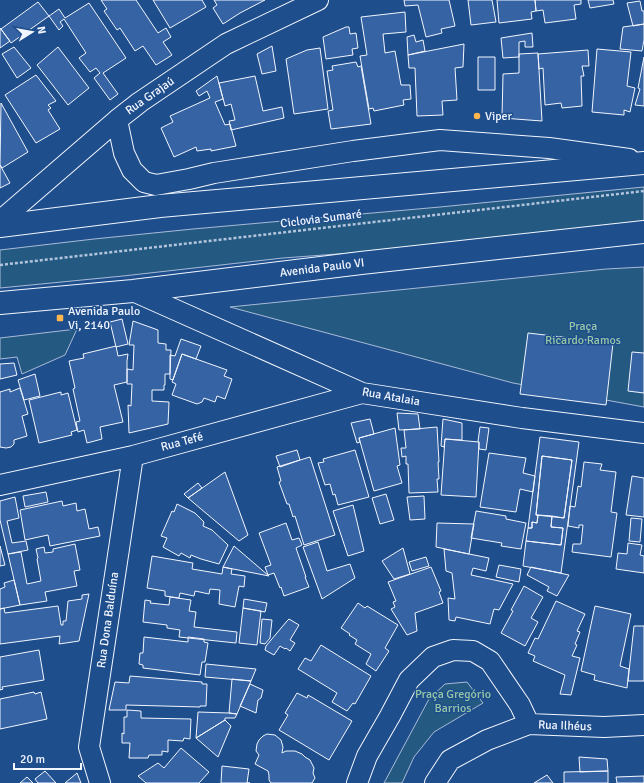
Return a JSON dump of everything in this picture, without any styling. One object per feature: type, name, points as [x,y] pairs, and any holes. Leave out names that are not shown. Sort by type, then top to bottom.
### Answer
[{"type":"main road","points":[[0,226],[160,206],[644,162]]},
{"type":"main road","name":"Avenida Paulo VI","points":[[0,304],[133,291],[360,263],[644,232]]},
{"type":"street","name":"Rua Grajaú","points":[[0,221],[140,102],[226,44],[318,0]]},
{"type":"street","points":[[118,120],[124,153],[132,170],[144,182],[156,185],[221,172],[353,151],[440,140],[549,148],[644,162]]},
{"type":"street","name":"Rua Atalaia","points":[[133,291],[362,393],[522,418],[644,433]]},
{"type":"street","name":"Rua Tefé","points":[[0,485],[133,456],[362,393]]},
{"type":"street","name":"Rua Dona Balduína","points":[[100,783],[89,747],[133,456]]},
{"type":"street","points":[[356,783],[367,756],[409,680],[433,657],[453,650],[473,651],[490,661],[520,705],[529,724]]},
{"type":"street","name":"Rua Ilhéus","points":[[435,783],[450,760],[487,740],[529,724],[604,727],[644,725]]},
{"type":"path","name":"Ciclovia Sumaré","points":[[0,266],[644,191]]},
{"type":"green space","points":[[644,187],[644,224],[446,246],[283,258],[0,288],[0,250],[193,229]]},
{"type":"green space","name":"Praça Ricardo Ramos","points":[[644,267],[644,407],[513,383],[230,307],[606,269]]},
{"type":"green space","points":[[77,329],[65,355],[22,374],[17,357],[0,359],[0,338]]},
{"type":"green space","name":"Praça Gregório Barrios","points":[[467,682],[483,703],[434,732],[414,757],[402,783],[384,783],[429,699],[445,684]]},
{"type":"building","points":[[101,0],[136,0],[158,33],[166,28],[171,37],[163,42],[172,55],[156,65],[143,46],[135,51],[120,28],[117,30],[104,11],[107,9]]},
{"type":"building","points":[[153,0],[202,0],[206,7],[170,28]]},
{"type":"building","points":[[214,0],[265,0],[223,24],[213,8],[217,5]]},
{"type":"building","points":[[404,0],[449,0],[455,26],[441,29],[442,33],[426,37],[418,5],[405,6]]},
{"type":"building","points":[[468,0],[492,0],[496,22],[471,25]]},
{"type":"building","points":[[497,0],[535,0],[536,11],[531,12],[532,19],[499,23]]},
{"type":"building","points":[[535,0],[581,0],[581,4],[574,5],[576,19],[545,23],[543,10],[536,11]]},
{"type":"building","points":[[588,0],[613,0],[614,4],[590,8]]},
{"type":"building","points":[[640,1],[642,11],[644,11],[644,24],[633,26],[627,3]]},
{"type":"building","points":[[38,2],[49,16],[11,43],[1,29]]},
{"type":"building","points":[[89,3],[126,58],[103,73],[118,94],[110,100],[94,78],[100,73],[96,68],[90,72],[79,58],[86,53],[64,19],[60,22],[63,26],[59,30],[49,16],[59,9],[65,18]]},
{"type":"building","points":[[405,12],[406,32],[383,34],[385,53],[395,51],[401,85],[410,85],[411,99],[403,100],[404,105],[374,111],[373,108],[369,109],[360,56],[367,55],[361,17]]},
{"type":"building","points":[[644,24],[642,51],[620,49],[623,27]]},
{"type":"building","points":[[349,27],[350,34],[356,33],[358,48],[352,49],[353,55],[326,59],[323,37]]},
{"type":"building","points":[[0,28],[10,41],[0,48]]},
{"type":"building","points":[[532,33],[533,47],[525,47],[525,41],[519,42],[519,57],[503,58],[501,38]]},
{"type":"building","points":[[414,35],[416,42],[423,40],[425,51],[408,55],[407,37]]},
{"type":"building","points":[[464,44],[463,67],[455,68],[457,100],[442,101],[443,115],[417,116],[415,68],[409,68],[408,55]]},
{"type":"building","points":[[272,46],[276,71],[262,74],[257,54]]},
{"type":"building","points":[[14,47],[31,68],[17,78],[2,54]]},
{"type":"building","points":[[58,47],[89,88],[68,105],[37,65]]},
{"type":"building","points":[[320,48],[328,109],[294,114],[286,59],[307,50]]},
{"type":"building","points":[[597,49],[631,52],[627,86],[635,88],[630,112],[624,110],[624,115],[592,112]]},
{"type":"building","points":[[588,50],[589,66],[582,66],[584,76],[581,76],[582,106],[562,108],[561,103],[545,105],[543,68],[539,69],[538,54]]},
{"type":"building","points":[[538,53],[542,121],[502,118],[503,74],[519,73],[519,54]]},
{"type":"building","points":[[478,57],[495,57],[495,90],[478,90]]},
{"type":"building","points":[[644,57],[644,106],[635,105],[640,89],[638,88]]},
{"type":"building","points":[[356,62],[358,67],[361,66],[371,124],[331,129],[328,111],[333,110],[327,71],[333,70],[332,66]]},
{"type":"building","points":[[36,75],[56,101],[48,105],[51,108],[48,110],[60,129],[36,143],[5,95]]},
{"type":"building","points":[[217,76],[223,99],[215,102],[225,125],[230,124],[236,146],[211,151],[211,149],[197,151],[196,147],[174,157],[161,128],[173,122],[170,116],[210,98],[207,91],[199,96],[196,91]]},
{"type":"building","points":[[255,76],[263,111],[282,107],[284,118],[231,130],[229,121],[235,120],[231,104],[225,106],[219,83]]},
{"type":"building","points":[[1,103],[28,152],[2,168],[0,165]]},
{"type":"building","points":[[0,165],[10,183],[0,188]]},
{"type":"building","points":[[122,319],[128,344],[116,347],[110,322]]},
{"type":"building","points":[[133,321],[158,330],[158,343],[166,344],[166,350],[171,350],[170,374],[165,374],[164,390],[152,390],[152,401],[169,402],[168,424],[129,433],[128,405],[131,406],[132,384],[127,384],[127,369],[133,370],[134,345],[129,345]]},
{"type":"building","points":[[528,333],[613,343],[606,405],[520,394]]},
{"type":"building","points":[[181,339],[201,346],[196,359],[182,354],[173,380],[170,379],[170,355],[175,356]]},
{"type":"building","points":[[116,346],[118,356],[128,354],[127,382],[114,385],[123,422],[100,427],[102,439],[87,443],[84,430],[78,432],[76,422],[80,421],[69,361],[84,358],[83,354]]},
{"type":"building","points":[[632,352],[644,353],[644,393],[628,391]]},
{"type":"building","points":[[182,354],[227,370],[224,376],[232,379],[225,399],[217,396],[215,402],[204,398],[202,402],[197,404],[172,395],[176,384],[172,382]]},
{"type":"building","points":[[14,363],[17,375],[0,379],[0,364]]},
{"type":"building","points":[[35,374],[40,396],[24,400],[18,380]]},
{"type":"building","points":[[20,388],[28,414],[22,416],[27,436],[14,440],[14,444],[11,447],[0,447],[0,392],[10,389],[10,392]]},
{"type":"building","points":[[61,392],[61,395],[68,393],[77,430],[71,432],[72,435],[39,443],[29,400]]},
{"type":"building","points":[[397,413],[418,414],[420,429],[399,430]]},
{"type":"building","points":[[370,419],[374,434],[359,438],[360,442],[357,443],[351,423]]},
{"type":"building","points":[[443,419],[462,423],[462,440],[445,439],[444,447],[441,446]]},
{"type":"building","points":[[437,427],[439,462],[439,479],[437,479],[438,492],[409,493],[408,464],[406,464],[406,456],[402,457],[401,448],[406,448],[404,430]]},
{"type":"building","points":[[480,427],[489,428],[486,450],[479,449],[478,441]]},
{"type":"building","points":[[395,428],[400,465],[397,466],[402,483],[374,491],[359,438]]},
{"type":"building","points":[[540,437],[579,442],[561,573],[523,566],[526,541],[561,545],[563,528],[551,527],[552,516],[564,518],[572,460],[542,456],[536,515],[538,515],[537,523],[532,522],[532,528],[528,528]]},
{"type":"building","points":[[445,439],[479,442],[476,497],[441,495]]},
{"type":"building","points":[[297,450],[300,460],[280,467],[276,456]]},
{"type":"building","points":[[355,450],[369,497],[338,505],[330,484],[325,485],[318,463],[324,462],[323,459]]},
{"type":"building","points":[[489,453],[526,458],[523,473],[535,476],[533,492],[520,489],[516,512],[480,507]]},
{"type":"building","points":[[542,456],[572,460],[564,518],[536,515]]},
{"type":"building","points":[[310,457],[335,535],[304,545],[295,516],[293,517],[279,482],[281,481],[277,467]]},
{"type":"building","points":[[584,462],[602,464],[600,470],[616,472],[611,512],[617,513],[611,557],[572,552],[573,544],[581,544],[583,525],[579,525],[579,528],[568,526],[570,506],[575,507],[578,486],[581,487]]},
{"type":"building","points":[[225,472],[248,535],[239,541],[188,498]]},
{"type":"building","points":[[632,476],[644,478],[644,517],[626,515]]},
{"type":"building","points":[[198,483],[202,488],[188,498],[184,494]]},
{"type":"building","points":[[46,492],[48,502],[25,507],[23,496]]},
{"type":"building","points":[[386,494],[394,520],[380,524],[372,498]]},
{"type":"building","points":[[424,496],[425,519],[410,520],[407,497]]},
{"type":"building","points":[[15,497],[19,518],[7,521],[12,543],[26,541],[28,550],[8,554],[0,520],[0,501]]},
{"type":"building","points":[[62,501],[63,506],[76,503],[77,511],[85,509],[89,529],[98,527],[100,536],[50,546],[48,535],[25,540],[20,510]]},
{"type":"building","points":[[177,504],[195,513],[204,522],[203,526],[212,530],[228,545],[219,564],[191,555],[190,558],[181,553],[179,556],[163,547],[167,538],[161,536],[172,511],[174,512]]},
{"type":"building","points":[[353,505],[364,551],[348,556],[333,511]]},
{"type":"building","points":[[476,511],[506,516],[506,519],[526,523],[521,549],[501,546],[502,543],[471,538]]},
{"type":"building","points":[[538,515],[552,516],[551,527],[563,528],[561,545],[526,541],[528,528],[532,528],[532,522],[537,523]]},
{"type":"building","points":[[631,518],[642,519],[640,542],[629,541]]},
{"type":"building","points":[[286,523],[292,540],[299,538],[302,545],[296,548],[309,587],[284,596],[274,573],[268,575],[265,567],[271,565],[259,533]]},
{"type":"building","points":[[437,523],[474,524],[469,554],[436,547]]},
{"type":"building","points":[[318,542],[327,571],[350,564],[355,578],[322,599],[303,547]]},
{"type":"building","points":[[628,543],[642,545],[640,555],[644,556],[644,573],[616,569],[618,553],[627,554]]},
{"type":"building","points":[[75,544],[80,570],[74,571],[77,586],[45,592],[47,601],[20,605],[8,554],[21,552],[27,584],[41,581],[36,549],[44,547],[45,553],[53,552],[53,549]]},
{"type":"building","points":[[0,546],[5,565],[0,566]]},
{"type":"building","points":[[234,546],[269,576],[223,567]]},
{"type":"building","points":[[403,548],[410,574],[394,579],[382,561]]},
{"type":"building","points":[[444,549],[489,558],[486,571],[473,568],[471,575],[513,584],[499,610],[494,609],[490,624],[456,617],[455,621],[449,620],[448,598],[455,599],[452,573],[446,571]]},
{"type":"building","points":[[152,556],[193,563],[192,569],[222,574],[223,567],[232,569],[231,574],[245,576],[244,587],[239,586],[235,607],[219,604],[220,590],[210,589],[209,594],[195,591],[194,596],[180,593],[179,598],[165,596],[165,591],[147,588]]},
{"type":"building","points":[[426,557],[429,566],[412,571],[409,562]]},
{"type":"building","points":[[499,565],[521,569],[519,582],[496,577]]},
{"type":"building","points":[[431,567],[441,591],[439,592],[443,603],[415,613],[417,631],[407,635],[391,609],[395,607],[393,602],[396,601],[388,582]]},
{"type":"building","points":[[531,567],[569,575],[557,596],[547,591],[549,587],[527,575]]},
{"type":"building","points":[[14,580],[20,605],[0,609],[0,589],[5,587],[4,583]]},
{"type":"building","points":[[524,586],[543,597],[531,618],[538,622],[525,646],[501,633]]},
{"type":"building","points":[[89,594],[79,641],[59,644],[60,636],[0,644],[0,609],[4,608],[5,613],[58,606],[61,625],[63,625],[63,621],[66,621],[68,601],[82,599],[82,595]]},
{"type":"building","points":[[170,597],[191,600],[189,611],[196,612],[194,627],[237,632],[236,643],[179,637],[180,630],[167,628],[167,625],[143,622],[145,600],[151,601],[150,603],[169,605]]},
{"type":"building","points":[[244,599],[267,603],[265,612],[243,608]]},
{"type":"building","points":[[556,601],[585,614],[577,631],[580,632],[575,644],[577,645],[572,656],[580,658],[571,695],[560,694],[565,675],[533,661],[535,656],[528,653],[535,638],[538,639]]},
{"type":"building","points":[[358,603],[365,608],[367,606],[398,625],[385,648],[389,651],[376,671],[366,664],[371,654],[355,644],[357,640],[341,628]]},
{"type":"building","points":[[595,606],[631,614],[620,666],[629,669],[627,688],[594,680],[595,675],[581,671]]},
{"type":"building","points":[[243,608],[261,611],[257,645],[239,643]]},
{"type":"building","points":[[262,619],[272,620],[270,638],[265,644],[260,643]]},
{"type":"building","points":[[289,619],[299,625],[290,640],[295,643],[290,651],[280,646],[274,655],[265,650],[266,646]]},
{"type":"building","points":[[634,626],[644,626],[644,681],[628,681]]},
{"type":"building","points":[[144,637],[188,642],[188,637],[204,639],[204,642],[208,643],[205,662],[202,662],[200,675],[143,668],[143,665],[139,664],[140,653],[143,653]]},
{"type":"building","points":[[321,645],[371,676],[355,704],[353,703],[347,711],[332,702],[337,693],[298,669],[305,658],[311,661]]},
{"type":"building","points":[[39,650],[44,680],[2,687],[3,689],[0,690],[0,657]]},
{"type":"building","points":[[206,664],[256,669],[251,681],[205,677]]},
{"type":"building","points":[[130,676],[202,682],[202,684],[207,684],[206,706],[126,705],[126,710],[109,710],[115,682],[129,683]]},
{"type":"building","points":[[232,679],[251,681],[237,714],[229,713]]},
{"type":"building","points":[[250,684],[263,690],[261,698],[258,700],[256,713],[240,706]]},
{"type":"building","points":[[34,692],[35,694],[41,692],[47,719],[0,729],[0,699]]},
{"type":"building","points":[[297,693],[307,698],[308,695],[352,721],[329,760],[279,730],[288,715],[285,713]]},
{"type":"building","points":[[127,710],[141,711],[141,718],[191,719],[190,739],[184,738],[183,741],[168,740],[168,752],[162,751],[162,755],[149,755],[148,758],[129,758],[130,743],[122,743],[122,733],[124,734],[124,717],[127,717]]},
{"type":"building","points":[[198,712],[237,714],[235,718],[225,718],[225,720],[196,738]]},
{"type":"building","points":[[225,720],[231,726],[218,757],[196,738]]},
{"type":"building","points":[[267,734],[275,735],[281,740],[283,747],[282,753],[286,751],[295,751],[310,760],[314,768],[313,773],[315,778],[312,783],[271,783],[269,780],[268,771],[255,764],[259,755],[256,751],[257,744],[263,736]]},
{"type":"building","points":[[181,748],[209,772],[199,783],[146,783],[138,776],[158,763],[164,768]]},
{"type":"building","points":[[579,757],[607,759],[608,771],[580,772]]},
{"type":"building","points":[[222,766],[249,769],[247,783],[221,783]]},
{"type":"building","points":[[45,771],[56,783],[38,783],[35,779]]},
{"type":"building","points":[[608,771],[608,783],[564,783],[564,772]]},
{"type":"building","points":[[77,773],[81,783],[65,783]]},
{"type":"building","points":[[547,775],[553,783],[534,783]]},
{"type":"building","points":[[644,776],[644,783],[617,783],[616,777]]},
{"type":"building","points":[[27,777],[33,783],[20,783]]},
{"type":"place","name":"Viper","points":[[477,116]]},
{"type":"place","name":"Avenida Paulo Vi, 2140","points":[[60,318]]}]
